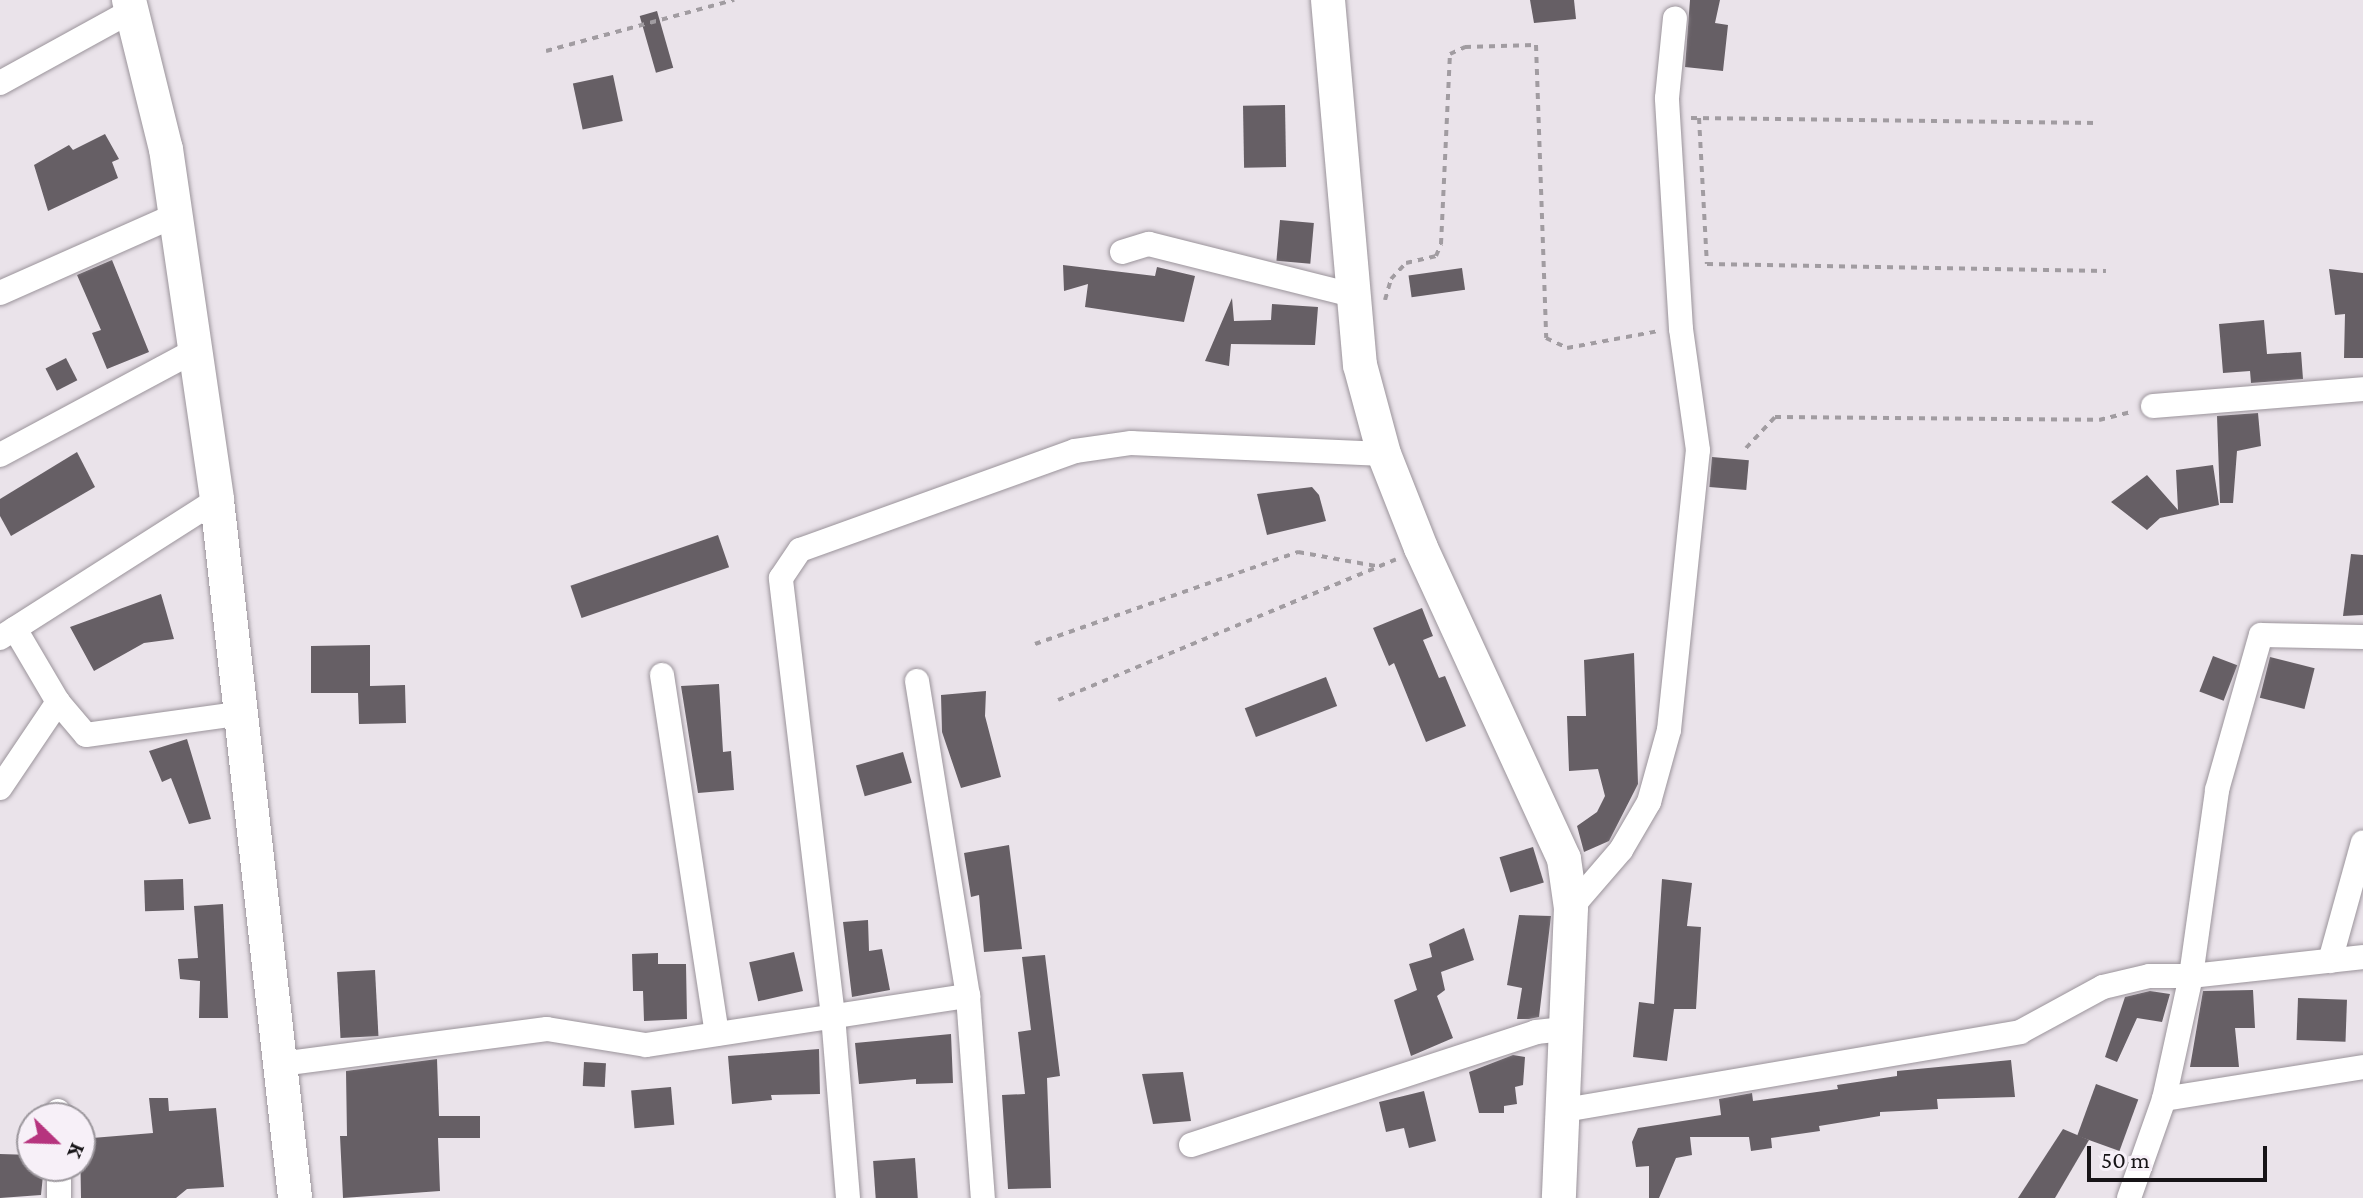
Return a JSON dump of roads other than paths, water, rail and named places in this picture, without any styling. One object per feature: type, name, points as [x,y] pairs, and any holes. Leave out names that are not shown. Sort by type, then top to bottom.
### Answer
[{"type":"street","points":[[1328,0],[1360,365],[1384,454],[1421,548],[1564,859],[1571,908],[1559,1198]]},
{"type":"street","points":[[0,83],[130,6],[166,149],[217,500],[238,714],[295,1198]]},
{"type":"street","points":[[1571,908],[1621,850],[1649,802],[1669,730],[1698,450],[1681,329],[1668,119],[1675,18]]},
{"type":"street","points":[[0,293],[176,215]]},
{"type":"street","points":[[1122,252],[1149,244],[1354,305]]},
{"type":"street","points":[[0,455],[196,350]]},
{"type":"street","points":[[2153,406],[2363,389]]},
{"type":"street","points":[[848,1198],[833,1016],[781,578],[800,550],[1075,451],[1131,443],[1384,454]]},
{"type":"street","points":[[217,500],[8,633],[86,735],[238,714]]},
{"type":"street","points":[[2129,1198],[2164,1099],[2191,976],[2217,790],[2261,635],[2363,637]]},
{"type":"street","points":[[662,675],[717,1034]]},
{"type":"street","points":[[917,681],[968,996],[983,1198]]},
{"type":"street","points":[[0,788],[58,702]]},
{"type":"street","points":[[2330,961],[2363,842]]},
{"type":"street","points":[[1565,1110],[2020,1032],[2103,987],[2149,976],[2191,976],[2363,957]]},
{"type":"street","points":[[281,1064],[547,1029],[646,1045],[968,996]]},
{"type":"street","points":[[1191,1145],[1536,1032],[1567,1029]]},
{"type":"street","points":[[2164,1099],[2363,1067]]}]
